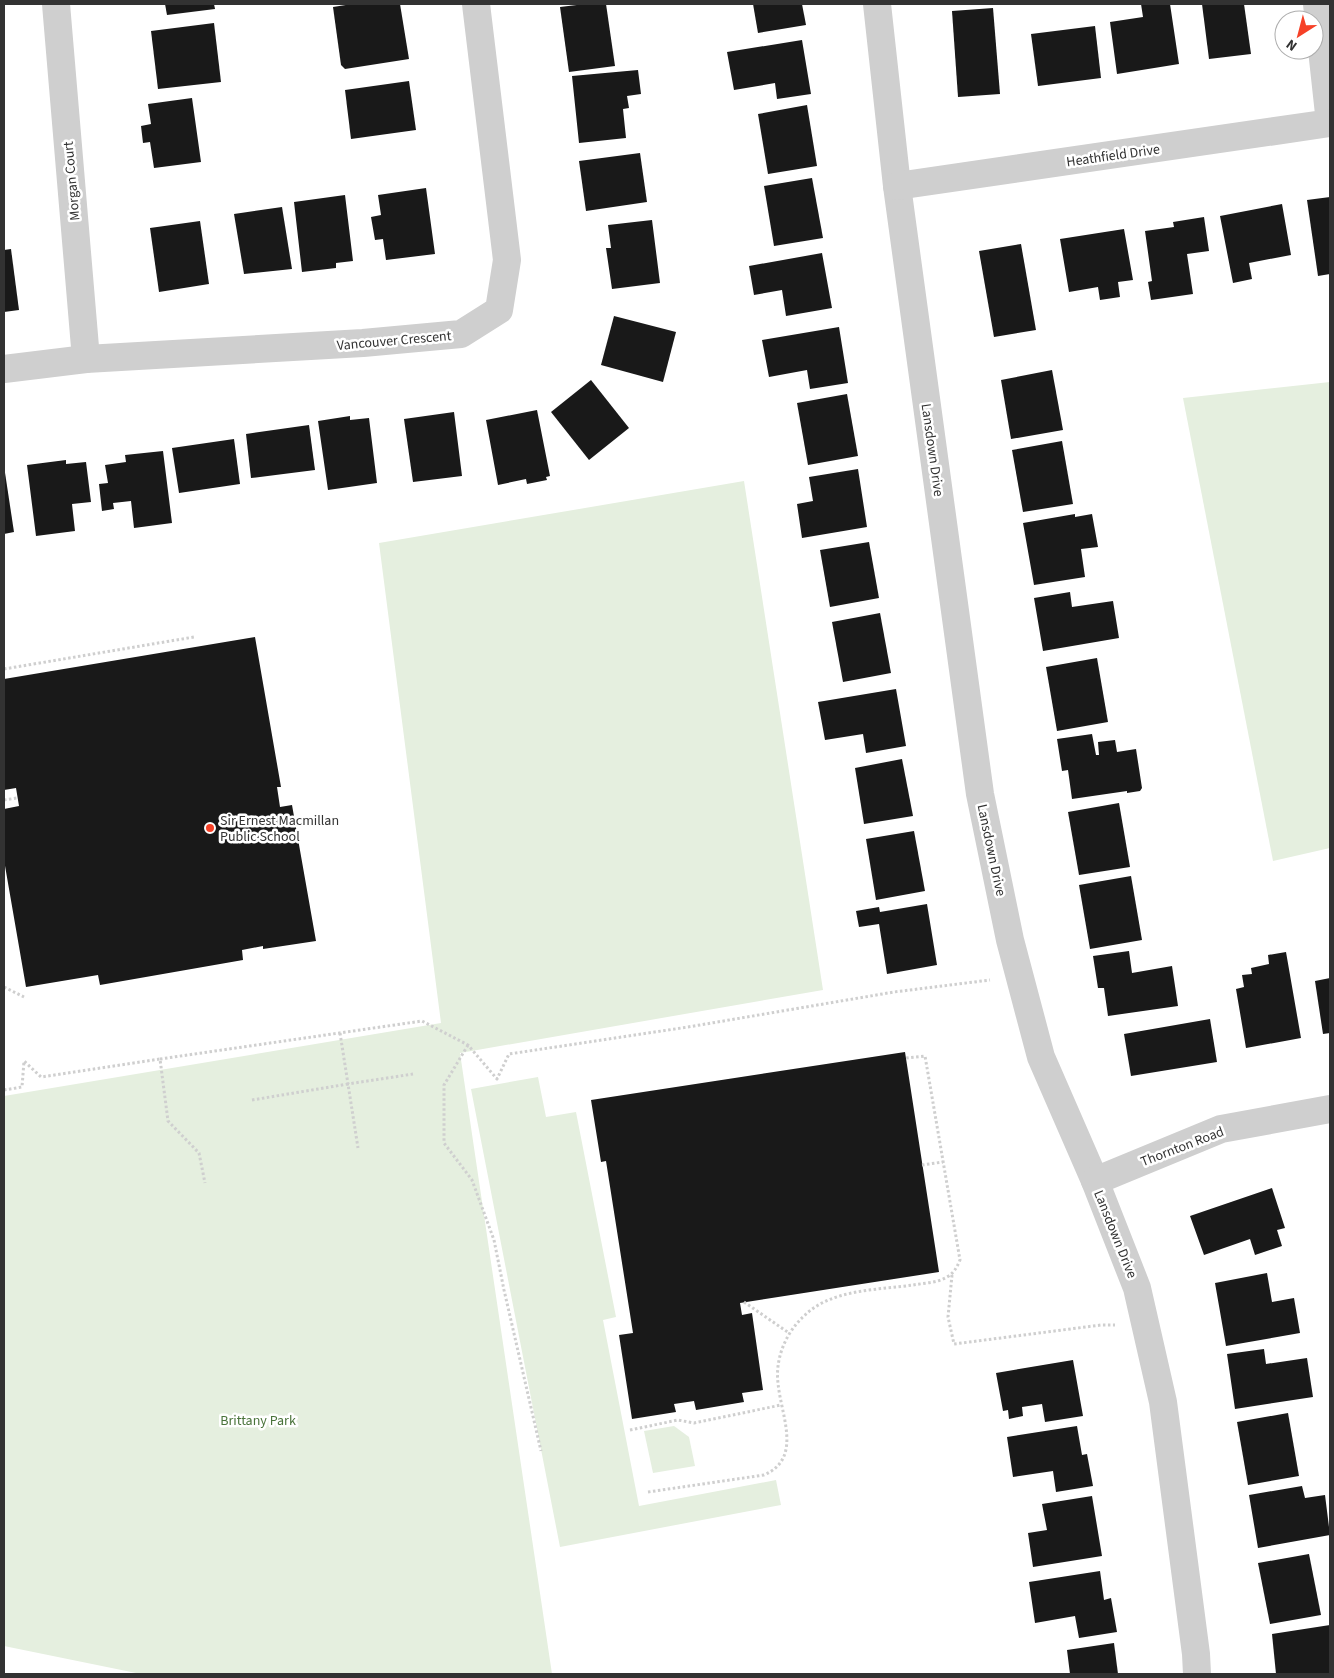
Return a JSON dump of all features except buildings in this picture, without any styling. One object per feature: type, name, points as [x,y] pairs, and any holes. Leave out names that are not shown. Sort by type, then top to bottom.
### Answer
[{"type":"street","name":"Morgan Court","points":[[56,4],[86,359]]},
{"type":"street","name":"Vancouver Crescent","points":[[4,369],[86,359],[363,343],[461,334],[499,310],[507,260],[476,4]]},
{"type":"street","name":"Lansdown Drive","points":[[877,4],[897,186],[980,794],[1010,940],[1041,1057],[1137,1288],[1163,1402],[1197,1674]]},
{"type":"street","points":[[1317,4],[1330,123]]},
{"type":"street","name":"Heathfield Drive","points":[[897,186],[1330,123]]},
{"type":"street","name":"Thornton Road","points":[[1094,1182],[1221,1129],[1330,1109]]},
{"type":"path","points":[[4,670],[194,637]]},
{"type":"path","points":[[4,800],[17,798]]},
{"type":"path","points":[[4,1090],[22,1087],[24,1061],[40,1077],[422,1021],[468,1045],[497,1079],[509,1054],[688,1027],[894,992],[1020,976]]},
{"type":"path","points":[[4,987],[24,997]]},
{"type":"path","points":[[340,1033],[358,1148]]},
{"type":"path","points":[[468,1045],[444,1085],[444,1143],[472,1180],[494,1240],[541,1451]]},
{"type":"path","points":[[648,1492],[764,1475],[773,1471],[781,1463],[786,1453],[787,1442],[778,1382],[779,1357],[789,1333],[805,1314],[826,1300],[850,1294],[938,1281],[952,1274],[957,1268],[960,1260],[925,1056],[906,1058]]},
{"type":"path","points":[[160,1059],[168,1121],[199,1153],[205,1183]]},
{"type":"path","points":[[252,1100],[413,1074]]},
{"type":"path","points":[[922,1165],[943,1162]]},
{"type":"path","points":[[952,1274],[948,1318],[954,1344],[1101,1325],[1145,1324]]},
{"type":"path","points":[[744,1302],[789,1333]]},
{"type":"path","points":[[630,1430],[678,1420],[694,1423],[781,1404]]},
{"type":"green space","points":[[1330,382],[1330,848],[1273,861],[1183,398]]},
{"type":"green space","name":"Brittany Park","points":[[744,481],[823,990],[460,1053],[552,1674],[141,1674],[4,1646],[4,1096],[441,1023],[379,543]]},
{"type":"green space","points":[[538,1077],[546,1117],[576,1112],[616,1317],[603,1320],[639,1506],[776,1480],[781,1505],[560,1547],[471,1089]]},
{"type":"green space","points":[[674,1426],[689,1437],[695,1466],[653,1473],[644,1431]]},
{"type":"place","name":"Sir Ernest Macmillan Public School","points":[[210,828]]}]
